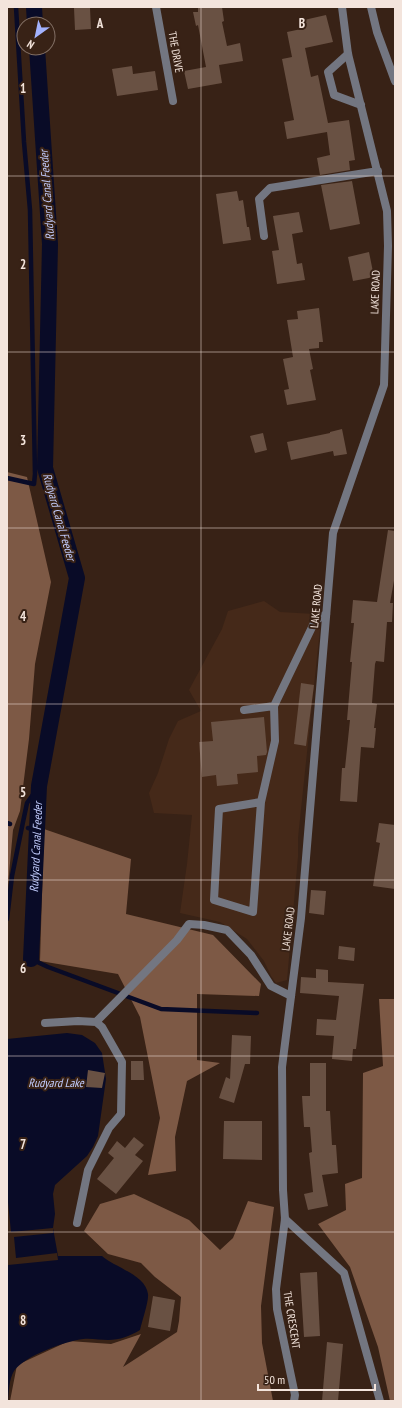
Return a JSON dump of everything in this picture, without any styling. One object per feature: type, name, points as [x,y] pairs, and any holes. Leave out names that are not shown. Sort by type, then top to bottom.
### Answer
[{"type":"street","name":"THE DRIVE","points":[[156,7],[173,101]]},
{"type":"street","name":"LAKE ROAD","points":[[285,1219],[283,1190],[282,1066],[301,918],[333,533],[384,385],[388,246],[387,212],[348,54],[342,7]]},
{"type":"street","points":[[371,7],[377,32],[395,81]]},
{"type":"street","points":[[348,54],[328,72],[334,95],[361,105]]},
{"type":"street","points":[[264,236],[259,199],[270,188],[378,171]]},
{"type":"street","points":[[262,802],[219,809],[214,900],[253,912],[262,802],[276,741],[274,706],[315,621],[326,614]]},
{"type":"street","points":[[244,710],[274,706]]},
{"type":"street","points":[[96,1022],[177,940],[189,924],[204,925],[227,930],[251,955],[271,986],[290,996]]},
{"type":"street","points":[[45,1023],[78,1021],[96,1022],[102,1027],[122,1062],[121,1114],[109,1128],[88,1170],[77,1223]]},
{"type":"street","points":[[285,1219],[344,1273],[380,1401]]},
{"type":"street","name":"THE CRESCENT","points":[[285,1219],[276,1289],[277,1309],[295,1395],[294,1401]]},
{"type":"shaded area","points":[[7,472],[27,477],[51,582],[35,664],[29,739],[20,811],[13,830],[7,896]]},
{"type":"shaded area","points":[[264,601],[280,612],[315,614],[320,629],[298,838],[298,857],[287,980],[276,983],[264,961],[247,939],[220,922],[180,913],[192,815],[154,813],[149,793],[158,773],[169,739],[178,721],[201,711],[189,690],[222,629],[228,611]]},
{"type":"shaded area","points":[[44,829],[131,859],[126,914],[213,935],[261,984],[259,996],[197,994],[197,1060],[220,1063],[187,1081],[175,1137],[176,1171],[148,1175],[160,1118],[140,1017],[118,974],[40,961]]},
{"type":"shaded area","points":[[379,999],[395,999],[395,1401],[390,1401],[378,1347],[350,1267],[318,1224],[346,1210],[345,1184],[362,1178],[363,1073],[383,1066]]},
{"type":"shaded area","points":[[134,1194],[189,1220],[220,1250],[233,1238],[248,1201],[274,1207],[261,1306],[262,1343],[273,1401],[10,1401],[17,1365],[69,1341],[111,1344],[141,1334],[123,1367],[177,1332],[181,1297],[155,1277],[141,1263],[108,1254],[84,1231],[100,1204]]},
{"type":"water","name":"Rudyard Lake","points":[[67,1033],[82,1035],[95,1043],[102,1053],[106,1079],[98,1136],[93,1147],[87,1156],[55,1185],[53,1194],[55,1214],[53,1228],[58,1256],[102,1256],[129,1272],[142,1282],[146,1287],[148,1294],[147,1301],[140,1330],[132,1334],[112,1340],[76,1340],[46,1350],[19,1365],[12,1374],[7,1401],[7,1039]]},
{"type":"pier","points":[[7,1192],[11,1232],[53,1228],[53,1233],[14,1237],[16,1258],[57,1253],[58,1260],[8,1265]]},
{"type":"building","points":[[198,7],[222,7],[224,21],[222,22],[227,46],[240,43],[243,61],[219,65],[222,83],[188,89],[184,71],[206,67],[198,25],[196,26],[193,12],[198,12]]},
{"type":"building","points":[[74,8],[90,8],[91,29],[75,30]]},
{"type":"building","points":[[326,15],[333,42],[305,48],[311,77],[318,75],[328,123],[349,120],[355,160],[349,161],[350,170],[320,175],[317,158],[330,155],[327,132],[287,139],[284,122],[294,120],[282,59],[292,57],[287,32],[306,28],[304,20]]},
{"type":"building","points":[[132,66],[133,74],[155,71],[158,90],[117,96],[112,69]]},
{"type":"building","points":[[352,181],[360,224],[330,230],[321,185]]},
{"type":"building","points":[[237,191],[239,201],[243,200],[247,227],[249,227],[251,240],[223,244],[216,194]]},
{"type":"building","points":[[299,212],[303,232],[292,234],[297,264],[302,263],[305,280],[277,284],[272,251],[279,250],[273,216]]},
{"type":"building","points":[[369,252],[374,277],[353,281],[348,257]]},
{"type":"building","points":[[319,308],[323,342],[319,342],[319,348],[309,349],[313,369],[310,370],[316,400],[287,405],[284,390],[289,389],[283,359],[293,357],[287,320],[298,319],[297,311]]},
{"type":"building","points":[[342,429],[347,454],[334,456],[333,451],[291,460],[287,442]]},
{"type":"building","points":[[263,433],[267,450],[255,453],[250,436]]},
{"type":"building","points":[[388,530],[395,531],[395,575],[390,603],[393,603],[392,622],[387,622],[384,662],[376,661],[375,664],[372,703],[377,704],[374,728],[376,728],[374,748],[361,747],[357,802],[340,801],[342,768],[345,768],[350,720],[347,720],[354,623],[351,623],[353,600],[377,602]]},
{"type":"building","points":[[301,683],[314,685],[306,746],[294,744]]},
{"type":"building","points":[[264,717],[267,752],[266,755],[257,756],[258,772],[237,774],[238,784],[217,786],[216,775],[202,777],[199,742],[213,741],[211,722]]},
{"type":"building","points":[[379,823],[395,825],[395,889],[373,886],[380,843],[376,842]]},
{"type":"building","points":[[311,890],[326,891],[324,915],[309,913]]},
{"type":"building","points":[[339,946],[355,948],[354,961],[338,959]]},
{"type":"building","points":[[316,969],[328,970],[328,982],[364,984],[356,1049],[353,1049],[352,1061],[332,1059],[334,1036],[316,1035],[317,1019],[336,1020],[339,996],[300,993],[301,977],[316,978]]},
{"type":"building","points":[[232,1035],[251,1036],[250,1064],[245,1064],[234,1103],[219,1098],[226,1077],[230,1079]]},
{"type":"building","points":[[131,1061],[143,1061],[144,1080],[131,1080]]},
{"type":"building","points":[[310,1063],[326,1063],[326,1111],[330,1111],[332,1145],[336,1145],[338,1173],[322,1175],[328,1206],[308,1210],[304,1194],[313,1192],[309,1153],[312,1152],[310,1127],[304,1127],[302,1096],[310,1096]]},
{"type":"building","points":[[88,1070],[105,1073],[102,1088],[86,1087]]},
{"type":"building","points":[[224,1121],[262,1121],[262,1160],[223,1159]]},
{"type":"building","points":[[134,1137],[144,1145],[135,1155],[143,1161],[116,1194],[97,1179],[114,1158],[108,1153],[117,1141],[125,1148]]},
{"type":"building","points":[[317,1272],[320,1336],[304,1337],[300,1273]]},
{"type":"building","points":[[153,1296],[175,1300],[170,1331],[148,1327]]},
{"type":"building","points":[[327,1342],[343,1344],[338,1401],[322,1401]]},
{"type":"waterway","points":[[7,478],[34,484],[35,474],[30,210],[24,142],[16,7]]},
{"type":"waterway","name":"Rudyard Canal Feeder","points":[[34,7],[35,16]]},
{"type":"waterway","name":"Rudyard Canal Feeder","points":[[31,959],[39,786],[77,578],[45,468],[50,244],[38,56]]},
{"type":"waterway","points":[[7,919],[12,876],[27,803],[39,786]]},
{"type":"waterway","points":[[28,828],[37,830]]},
{"type":"waterway","points":[[31,959],[48,967],[161,1009],[257,1013]]}]
